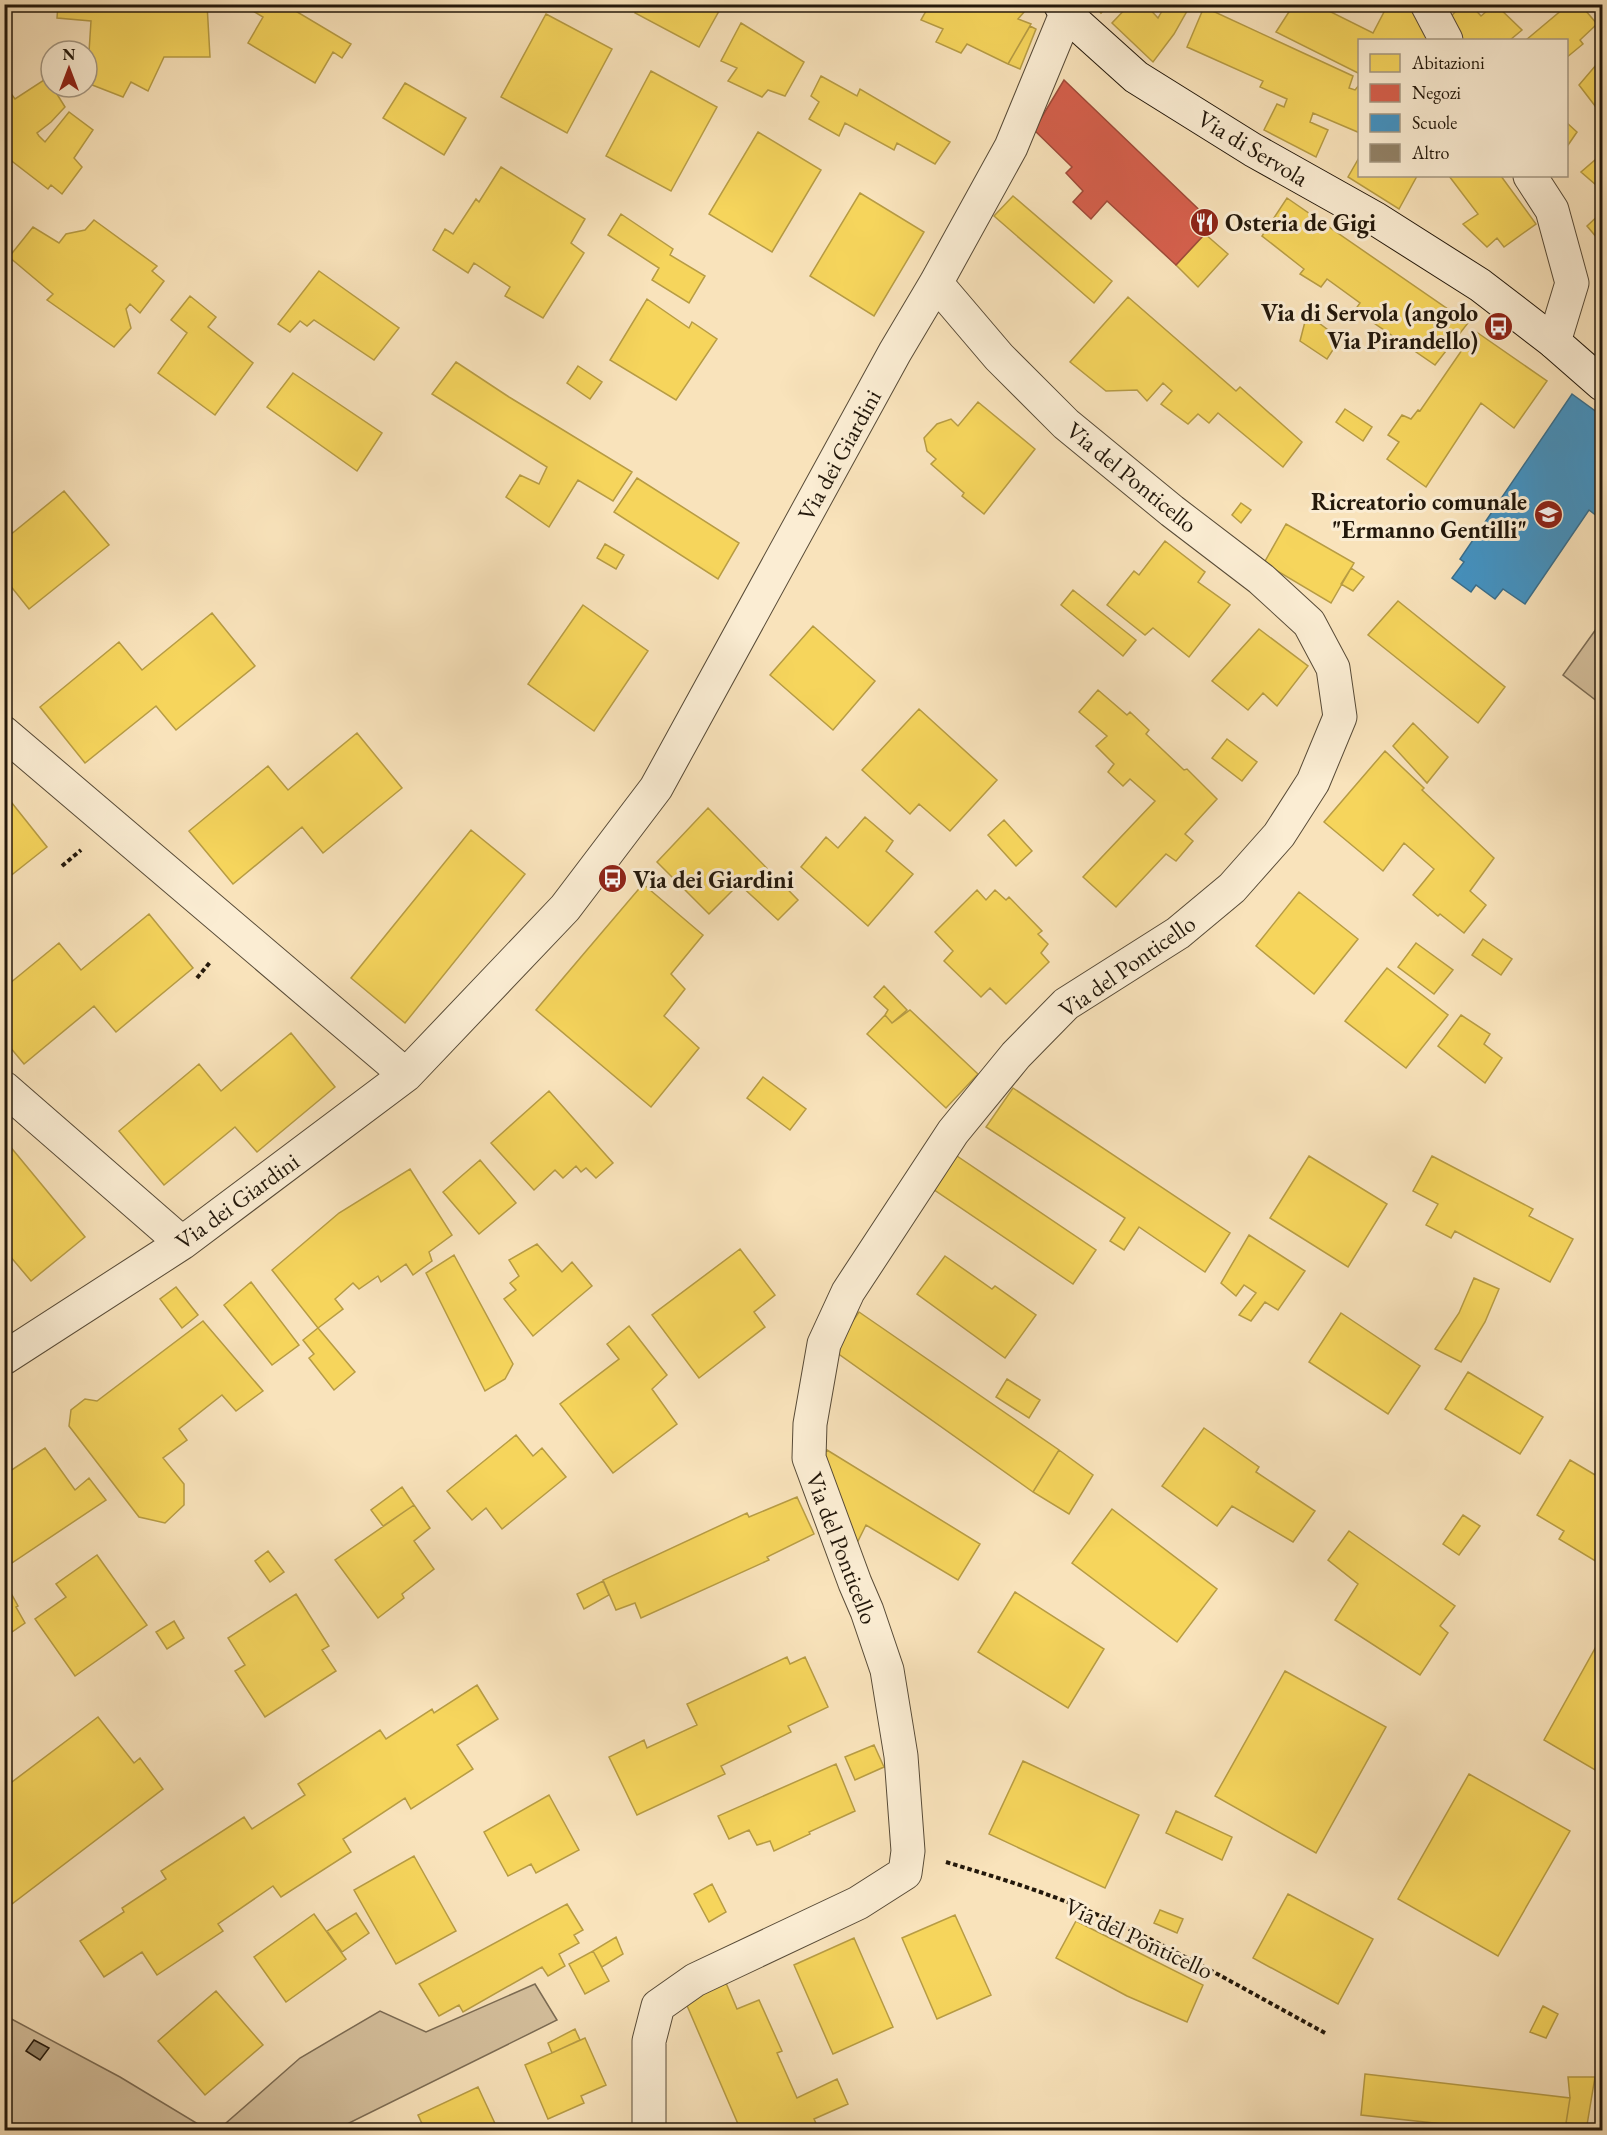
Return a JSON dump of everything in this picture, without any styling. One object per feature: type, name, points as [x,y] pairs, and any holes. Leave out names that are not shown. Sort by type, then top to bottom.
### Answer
[{"type":"street","points":[[1426,4],[1445,39]]},
{"type":"street","name":"Via dei Giardini","points":[[4,1358],[182,1243],[406,1075],[565,908],[656,788],[895,352],[936,283],[1011,147],[1063,9]]},
{"type":"street","name":"Via di Servola","points":[[1063,9],[1136,77],[1254,150],[1376,219],[1480,285],[1554,342],[1602,384]]},
{"type":"street","points":[[1531,177],[1552,210],[1572,283],[1554,342]]},
{"type":"street","name":"Via del Ponticello","points":[[649,2130],[649,2041],[658,2006],[695,1980],[858,1903],[905,1873],[908,1851],[901,1756],[887,1670],[809,1458],[810,1425],[824,1344],[848,1292],[953,1132],[1009,1064],[1066,1005],[1178,933],[1232,888],[1279,835],[1313,782],[1340,717],[1333,668],[1309,623],[1261,579],[1172,512],[1066,424],[999,357],[936,283]]},
{"type":"street","points":[[4,733],[406,1075]]},
{"type":"street","points":[[4,1088],[182,1243]]},
{"type":"path","name":"Via del Ponticello","points":[[908,1851],[1000,1878],[1084,1908],[1173,1951],[1327,2034]]},
{"type":"shaded area","points":[[1599,625],[1602,628],[1602,705],[1563,675]]},
{"type":"shaded area","points":[[535,1984],[557,2020],[335,2130],[218,2130],[300,2058],[380,2011],[426,2032]]},
{"type":"shaded area","points":[[4,2015],[120,2077],[208,2130],[5,2130]]},
{"type":"building: Abitazioni","points":[[4,4],[39,4],[39,8],[4,7]]},
{"type":"building: Abitazioni","points":[[58,4],[207,4],[210,57],[164,57],[148,91],[131,82],[123,97],[99,88],[99,39],[90,39],[91,21],[57,18]]},
{"type":"building: Abitazioni","points":[[257,4],[284,4],[351,44],[342,58],[333,52],[315,83],[248,43],[263,17],[253,11]]},
{"type":"building: Abitazioni","points":[[639,4],[707,4],[719,11],[699,47],[635,13]]},
{"type":"building: Abitazioni","points":[[930,4],[1021,4],[1025,11],[1018,19],[1031,24],[1008,64],[967,44],[961,53],[936,42],[943,29],[921,20]]},
{"type":"building: Abitazioni","points":[[1093,4],[1109,4],[1101,13]]},
{"type":"building: Abitazioni","points":[[1130,4],[1145,4],[1158,18],[1166,4],[1191,4],[1174,34],[1153,62],[1112,23]]},
{"type":"building: Abitazioni","points":[[1294,4],[1315,4],[1373,33],[1385,10],[1375,4],[1415,4],[1432,39],[1358,39],[1358,73],[1276,32]]},
{"type":"building: Abitazioni","points":[[1462,4],[1470,4],[1481,16],[1495,4],[1522,30],[1511,39],[1461,39],[1447,21]]},
{"type":"building: Abitazioni","points":[[1569,4],[1580,4],[1597,24],[1580,40],[1583,44],[1568,56],[1568,39],[1527,39]]},
{"type":"building: Abitazioni","points":[[1204,7],[1353,76],[1349,88],[1355,90],[1358,86],[1358,132],[1313,113],[1310,122],[1328,130],[1316,157],[1264,130],[1277,104],[1284,107],[1287,99],[1260,87],[1263,81],[1187,47]]},
{"type":"building: Abitazioni","points":[[546,14],[612,49],[567,133],[501,97]]},
{"type":"building: Abitazioni","points":[[741,23],[804,62],[785,96],[768,90],[762,97],[728,81],[737,68],[721,61]]},
{"type":"building: Abitazioni","points":[[1030,26],[1036,29],[1020,69],[1008,64]]},
{"type":"building: Abitazioni","points":[[1602,58],[1602,115],[1579,85]]},
{"type":"building: Abitazioni","points":[[651,71],[717,107],[671,191],[606,156]]},
{"type":"building: Abitazioni","points":[[821,76],[857,96],[860,89],[950,142],[935,164],[897,143],[894,150],[845,123],[839,136],[809,119],[819,102],[811,96]]},
{"type":"building: Abitazioni","points":[[39,83],[39,99],[60,99],[65,107],[37,133],[45,142],[69,112],[93,130],[74,158],[82,167],[62,194],[51,185],[48,189],[9,159],[4,161],[4,84],[15,99]]},
{"type":"building: Abitazioni","points":[[405,83],[466,118],[444,155],[383,118]]},
{"type":"building: Abitazioni","points":[[1568,124],[1577,132],[1568,145]]},
{"type":"building: Abitazioni","points":[[758,132],[821,170],[772,252],[709,214]]},
{"type":"building: Abitazioni","points":[[1602,154],[1602,179],[1596,185],[1581,172]]},
{"type":"building: Abitazioni","points":[[1358,160],[1358,177],[1416,177],[1399,209],[1348,177]]},
{"type":"building: Abitazioni","points":[[501,167],[585,219],[571,243],[584,253],[543,318],[505,296],[510,287],[474,263],[468,273],[433,250],[445,229],[453,234],[476,199],[479,202]]},
{"type":"building: Abitazioni","points":[[1450,177],[1502,177],[1536,224],[1504,247],[1497,238],[1487,247],[1463,224],[1478,214]]},
{"type":"building: Abitazioni","points":[[860,193],[924,232],[874,316],[810,276]]},
{"type":"building: Abitazioni","points":[[1013,196],[1112,281],[1094,303],[994,216]]},
{"type":"building: Abitazioni","points":[[1287,198],[1468,323],[1435,365],[1355,310],[1360,303],[1327,279],[1321,287],[1300,274],[1304,269],[1262,236]]},
{"type":"building: Abitazioni","points":[[1602,212],[1602,244],[1587,226]]},
{"type":"building: Abitazioni","points":[[621,214],[673,249],[670,255],[705,276],[689,303],[652,280],[659,268],[608,235]]},
{"type":"building: Abitazioni","points":[[94,220],[157,266],[152,271],[164,281],[140,313],[130,304],[126,309],[131,328],[114,347],[47,300],[53,294],[9,257],[33,227],[59,243],[66,234],[85,230]]},
{"type":"building: Abitazioni","points":[[1205,234],[1228,254],[1198,287],[1176,265]]},
{"type":"building: Abitazioni","points":[[319,271],[399,328],[374,360],[314,320],[307,326],[300,321],[290,332],[278,324]]},
{"type":"building: Abitazioni","points":[[190,296],[216,317],[208,327],[253,363],[215,415],[158,373],[187,333],[171,320]]},
{"type":"building: Abitazioni","points":[[1128,297],[1236,391],[1240,387],[1302,442],[1283,467],[1218,413],[1209,423],[1198,414],[1188,424],[1161,404],[1172,391],[1163,383],[1147,401],[1137,390],[1106,391],[1070,362]]},
{"type":"building: Abitazioni","points":[[647,299],[689,328],[692,322],[717,339],[676,400],[610,360]]},
{"type":"building: Abitazioni","points":[[1307,314],[1340,339],[1327,359],[1300,341]]},
{"type":"building: Abitazioni","points":[[1475,331],[1547,381],[1514,428],[1481,403],[1426,487],[1387,459],[1399,442],[1388,435],[1402,415],[1411,419],[1418,410],[1420,411]]},
{"type":"building: Abitazioni","points":[[456,362],[632,472],[613,501],[578,480],[549,527],[506,497],[520,475],[539,484],[547,467],[432,394]]},
{"type":"building: Abitazioni","points":[[578,366],[602,382],[590,399],[567,383]]},
{"type":"building: Abitazioni","points":[[293,373],[382,433],[357,471],[267,407]]},
{"type":"building: Abitazioni","points":[[978,402],[1035,449],[984,514],[962,496],[964,493],[931,464],[936,459],[927,451],[924,438],[937,424],[951,419],[958,426]]},
{"type":"building: Abitazioni","points":[[1345,409],[1372,427],[1363,441],[1336,422]]},
{"type":"building: Abitazioni","points":[[637,478],[739,543],[718,579],[614,512]]},
{"type":"building: Abitazioni","points":[[64,491],[109,545],[29,609],[9,584],[4,587],[4,540]]},
{"type":"building: Abitazioni","points":[[1241,503],[1251,510],[1241,523],[1232,515]]},
{"type":"building: Abitazioni","points":[[1286,524],[1354,563],[1331,603],[1264,563]]},
{"type":"building: Abitazioni","points":[[1165,541],[1205,572],[1198,582],[1230,605],[1189,657],[1153,628],[1145,635],[1107,605],[1134,571],[1139,575]]},
{"type":"building: Abitazioni","points":[[605,544],[624,555],[616,569],[597,558]]},
{"type":"building: Abitazioni","points":[[1351,568],[1364,577],[1353,591],[1341,584]]},
{"type":"building: Abitazioni","points":[[1073,590],[1136,640],[1123,656],[1061,605]]},
{"type":"building: Abitazioni","points":[[1398,601],[1505,687],[1478,723],[1368,635]]},
{"type":"building: Abitazioni","points":[[583,605],[648,651],[594,731],[528,684]]},
{"type":"building: Abitazioni","points":[[212,613],[255,666],[176,730],[156,706],[85,763],[40,707],[119,642],[142,670]]},
{"type":"building: Abitazioni","points":[[813,626],[875,681],[833,730],[770,675]]},
{"type":"building: Abitazioni","points":[[1259,629],[1308,666],[1277,706],[1263,693],[1248,710],[1212,681]]},
{"type":"building: Abitazioni","points":[[1098,690],[1127,715],[1130,712],[1149,730],[1146,734],[1184,770],[1187,769],[1217,799],[1185,834],[1193,841],[1176,861],[1166,854],[1116,907],[1083,877],[1155,801],[1130,779],[1123,786],[1108,772],[1114,764],[1096,746],[1107,736],[1079,712]]},
{"type":"building: Abitazioni","points":[[919,709],[997,780],[950,831],[919,804],[910,814],[862,770]]},
{"type":"building: Abitazioni","points":[[1413,723],[1448,757],[1427,783],[1393,746]]},
{"type":"building: Abitazioni","points":[[357,733],[402,788],[323,853],[302,827],[233,884],[189,831],[268,766],[288,790]]},
{"type":"building: Abitazioni","points":[[1227,739],[1257,762],[1242,781],[1212,758]]},
{"type":"building: Abitazioni","points":[[1385,751],[1424,788],[1422,790],[1494,858],[1470,891],[1486,905],[1464,933],[1440,914],[1438,916],[1413,895],[1434,869],[1404,843],[1383,871],[1324,822]]},
{"type":"building: Abitazioni","points":[[4,793],[47,847],[4,881]]},
{"type":"building: Abitazioni","points":[[708,808],[798,900],[778,920],[739,884],[709,914],[657,862]]},
{"type":"building: Abitazioni","points":[[865,817],[893,841],[886,851],[913,874],[868,926],[801,867],[826,837],[838,848]]},
{"type":"building: Abitazioni","points":[[1004,820],[1032,851],[1016,866],[988,835]]},
{"type":"building: Abitazioni","points":[[471,830],[525,874],[405,1023],[351,978]]},
{"type":"building: Abitazioni","points":[[643,884],[703,935],[671,974],[685,989],[664,1016],[699,1048],[651,1107],[536,1010]]},
{"type":"building: Abitazioni","points":[[977,890],[986,900],[995,890],[1006,900],[1009,897],[1042,931],[1038,934],[1048,944],[1041,953],[1049,962],[1006,1004],[990,988],[981,997],[944,961],[953,951],[935,932]]},
{"type":"building: Abitazioni","points":[[1299,892],[1358,939],[1314,994],[1256,946]]},
{"type":"building: Abitazioni","points":[[149,914],[193,968],[116,1032],[94,1006],[24,1064],[4,1040],[4,988],[59,943],[81,970]]},
{"type":"building: Abitazioni","points":[[1483,939],[1512,959],[1501,975],[1472,955]]},
{"type":"building: Abitazioni","points":[[1416,943],[1453,970],[1434,994],[1398,967]]},
{"type":"building: Abitazioni","points":[[1387,968],[1448,1015],[1406,1068],[1345,1021]]},
{"type":"building: Abitazioni","points":[[884,986],[907,1010],[892,1023],[885,1015],[888,1010],[874,997]]},
{"type":"building: Abitazioni","points":[[910,1010],[978,1074],[946,1108],[867,1034],[885,1015],[892,1023]]},
{"type":"building: Abitazioni","points":[[1461,1015],[1490,1034],[1484,1044],[1502,1058],[1485,1083],[1438,1046]]},
{"type":"building: Abitazioni","points":[[291,1033],[335,1087],[257,1152],[235,1127],[164,1185],[119,1131],[199,1064],[221,1091]]},
{"type":"building: Abitazioni","points":[[763,1077],[806,1109],[790,1130],[747,1098]]},
{"type":"building: Abitazioni","points":[[1013,1088],[1230,1233],[1205,1272],[1139,1227],[1124,1250],[1110,1241],[1125,1218],[986,1127]]},
{"type":"building: Abitazioni","points":[[549,1091],[613,1163],[596,1178],[586,1168],[581,1172],[576,1166],[563,1178],[555,1170],[534,1190],[491,1143]]},
{"type":"building: Abitazioni","points":[[4,1139],[85,1237],[31,1281],[4,1249]]},
{"type":"building: Abitazioni","points":[[954,1154],[1096,1250],[1073,1284],[930,1187]]},
{"type":"building: Abitazioni","points":[[1309,1156],[1387,1204],[1348,1267],[1270,1218]]},
{"type":"building: Abitazioni","points":[[1432,1156],[1533,1209],[1529,1216],[1573,1239],[1550,1282],[1455,1231],[1451,1238],[1426,1225],[1438,1204],[1413,1191]]},
{"type":"building: Abitazioni","points":[[480,1160],[516,1203],[479,1234],[443,1192]]},
{"type":"building: Abitazioni","points":[[410,1169],[452,1235],[429,1252],[432,1261],[413,1275],[406,1264],[381,1282],[378,1276],[359,1289],[353,1283],[335,1299],[343,1309],[318,1328],[272,1270],[339,1213]]},
{"type":"building: Abitazioni","points":[[1249,1235],[1305,1271],[1278,1310],[1265,1302],[1251,1321],[1239,1315],[1256,1293],[1244,1285],[1236,1296],[1221,1283]]},
{"type":"building: Abitazioni","points":[[537,1244],[562,1272],[572,1262],[592,1286],[533,1336],[504,1299],[516,1290],[510,1283],[519,1276],[509,1260]]},
{"type":"building: Abitazioni","points":[[740,1249],[775,1295],[754,1312],[765,1327],[699,1378],[652,1315]]},
{"type":"building: Abitazioni","points":[[454,1255],[513,1364],[505,1379],[485,1391],[426,1273]]},
{"type":"building: Abitazioni","points":[[945,1256],[992,1289],[995,1286],[1036,1315],[1005,1358],[917,1294]]},
{"type":"building: Abitazioni","points":[[1474,1278],[1499,1289],[1485,1322],[1461,1362],[1435,1349],[1459,1313]]},
{"type":"building: Abitazioni","points":[[251,1282],[299,1345],[272,1365],[224,1305]]},
{"type":"building: Abitazioni","points":[[176,1287],[198,1315],[182,1328],[160,1299]]},
{"type":"building: Abitazioni","points":[[859,1312],[1059,1450],[1033,1492],[833,1350]]},
{"type":"building: Abitazioni","points":[[1341,1313],[1420,1366],[1388,1414],[1309,1362]]},
{"type":"building: Abitazioni","points":[[203,1321],[263,1391],[236,1411],[222,1395],[179,1429],[187,1440],[163,1458],[184,1484],[184,1505],[165,1523],[139,1517],[69,1426],[71,1410],[85,1399],[97,1401]]},
{"type":"building: Abitazioni","points":[[629,1326],[667,1375],[652,1389],[677,1424],[613,1473],[560,1404],[619,1359],[607,1344]]},
{"type":"building: Abitazioni","points":[[318,1328],[355,1372],[334,1390],[309,1358],[314,1354],[303,1340]]},
{"type":"building: Abitazioni","points":[[1468,1372],[1543,1417],[1520,1454],[1445,1409]]},
{"type":"building: Abitazioni","points":[[1007,1379],[1040,1400],[1029,1418],[996,1397]]},
{"type":"building: Abitazioni","points":[[1204,1428],[1259,1467],[1256,1472],[1315,1511],[1293,1542],[1232,1506],[1217,1526],[1162,1486]]},
{"type":"building: Abitazioni","points":[[516,1435],[533,1456],[542,1448],[566,1477],[502,1529],[486,1508],[472,1520],[447,1491]]},
{"type":"building: Abitazioni","points":[[45,1448],[75,1490],[89,1478],[106,1500],[9,1565],[11,1569],[4,1574],[4,1475]]},
{"type":"building: Abitazioni","points":[[827,1450],[980,1544],[958,1580],[866,1525],[855,1547],[822,1455]]},
{"type":"building: Abitazioni","points":[[1059,1450],[1093,1475],[1069,1514],[1033,1492]]},
{"type":"building: Abitazioni","points":[[1570,1460],[1602,1479],[1602,1565],[1559,1539],[1564,1531],[1537,1515]]},
{"type":"building: Abitazioni","points":[[402,1487],[414,1505],[383,1526],[371,1510]]},
{"type":"building: Abitazioni","points":[[797,1497],[814,1534],[767,1557],[769,1560],[641,1618],[635,1603],[616,1610],[603,1580],[747,1513],[749,1517]]},
{"type":"building: Abitazioni","points":[[414,1505],[430,1528],[414,1541],[434,1569],[402,1594],[404,1598],[378,1618],[335,1560]]},
{"type":"building: Abitazioni","points":[[1112,1509],[1217,1589],[1177,1642],[1072,1563]]},
{"type":"building: Abitazioni","points":[[1463,1515],[1480,1526],[1459,1555],[1443,1544]]},
{"type":"building: Abitazioni","points":[[1349,1531],[1455,1606],[1440,1626],[1448,1633],[1420,1675],[1335,1620],[1358,1584],[1328,1560]]},
{"type":"building: Abitazioni","points":[[268,1551],[284,1572],[270,1582],[255,1561]]},
{"type":"building: Abitazioni","points":[[97,1555],[147,1625],[75,1676],[35,1619],[66,1597],[56,1584]]},
{"type":"building: Abitazioni","points":[[603,1581],[609,1595],[584,1609],[577,1594]]},
{"type":"building: Abitazioni","points":[[6,1584],[25,1623],[6,1636]]},
{"type":"building: Abitazioni","points":[[1015,1592],[1104,1649],[1068,1708],[978,1652]]},
{"type":"building: Abitazioni","points":[[296,1594],[329,1646],[322,1650],[336,1671],[265,1717],[235,1671],[245,1665],[228,1638]]},
{"type":"building: Abitazioni","points":[[174,1621],[184,1638],[167,1649],[156,1632]]},
{"type":"building: Abitazioni","points":[[1602,1636],[1602,1774],[1544,1740]]},
{"type":"building: Abitazioni","points":[[787,1657],[790,1664],[805,1657],[828,1707],[788,1726],[791,1732],[721,1766],[725,1774],[637,1815],[609,1757],[644,1740],[647,1748],[697,1725],[687,1704]]},
{"type":"building: Abitazioni","points":[[1285,1671],[1386,1727],[1316,1853],[1215,1796]]},
{"type":"building: Abitazioni","points":[[477,1685],[498,1719],[457,1745],[473,1769],[411,1809],[405,1798],[343,1839],[351,1852],[281,1897],[273,1886],[218,1924],[223,1931],[157,1975],[142,1952],[104,1977],[80,1941],[124,1912],[122,1908],[166,1879],[161,1871],[244,1817],[252,1829],[305,1795],[298,1784],[380,1730],[386,1739],[432,1709],[434,1713]]},
{"type":"building: Abitazioni","points":[[98,1717],[134,1763],[140,1758],[163,1789],[4,1910],[4,1788]]},
{"type":"building: Abitazioni","points":[[874,1745],[884,1767],[855,1780],[845,1757]]},
{"type":"building: Abitazioni","points":[[1023,1761],[1139,1815],[1105,1888],[989,1834]]},
{"type":"building: Abitazioni","points":[[836,1764],[855,1811],[774,1851],[770,1841],[757,1845],[749,1830],[729,1839],[718,1816]]},
{"type":"building: Abitazioni","points":[[1469,1774],[1570,1831],[1498,1956],[1398,1899]]},
{"type":"building: Abitazioni","points":[[549,1795],[579,1850],[536,1873],[531,1864],[508,1876],[484,1832]]},
{"type":"building: Abitazioni","points":[[1176,1811],[1232,1837],[1222,1860],[1166,1833]]},
{"type":"building: Abitazioni","points":[[414,1856],[456,1931],[396,1964],[354,1890]]},
{"type":"building: Abitazioni","points":[[712,1884],[726,1912],[709,1922],[694,1894]]},
{"type":"building: Abitazioni","points":[[1288,1894],[1373,1939],[1338,2004],[1253,1958]]},
{"type":"building: Abitazioni","points":[[567,1904],[583,1930],[574,1935],[579,1943],[559,1954],[565,1966],[548,1976],[542,1967],[463,2012],[459,2005],[439,2016],[419,1984]]},
{"type":"building: Abitazioni","points":[[1160,1910],[1183,1919],[1177,1933],[1154,1923]]},
{"type":"building: Abitazioni","points":[[356,1913],[369,1933],[342,1952],[327,1931]]},
{"type":"building: Abitazioni","points":[[314,1914],[346,1959],[286,2002],[254,1957]]},
{"type":"building: Abitazioni","points":[[955,1915],[991,1995],[937,2019],[902,1938]]},
{"type":"building: Abitazioni","points":[[1076,1921],[1203,1985],[1187,2022],[1127,1996],[1056,1958]]},
{"type":"building: Abitazioni","points":[[616,1937],[623,1954],[602,1967],[593,1951]]},
{"type":"building: Abitazioni","points":[[854,1938],[893,2027],[833,2054],[794,1965]]},
{"type":"building: Abitazioni","points":[[593,1951],[609,1981],[585,1994],[569,1964]]},
{"type":"building: Abitazioni","points":[[726,1983],[737,2009],[759,2000],[782,2051],[777,2053],[797,2098],[837,2079],[848,2104],[814,2119],[819,2130],[721,2130],[738,2124],[685,2001]]},
{"type":"building: Abitazioni","points":[[216,1991],[263,2045],[205,2095],[158,2041]]},
{"type":"building: Abitazioni","points":[[1543,2006],[1558,2014],[1546,2038],[1530,2032]]},
{"type":"building: Abitazioni","points":[[575,2029],[580,2040],[552,2053],[548,2043]]},
{"type":"building: Abitazioni","points":[[585,2038],[606,2085],[581,2096],[584,2103],[548,2119],[525,2065]]},
{"type":"building: Abitazioni","points":[[1365,2074],[1570,2098],[1565,2130],[1498,2130],[1361,2115]]},
{"type":"building: Abitazioni","points":[[1568,2077],[1595,2077],[1587,2125],[1566,2123],[1570,2098]]},
{"type":"building: Abitazioni","points":[[478,2087],[498,2130],[425,2130],[418,2115]]},
{"type":"building: Negozi","points":[[1064,80],[1214,224],[1176,265],[1107,201],[1091,219],[1073,202],[1083,191],[1066,173],[1072,167],[1034,130]]},
{"type":"building: Scuole","points":[[1572,394],[1602,416],[1602,520],[1589,510],[1525,604],[1503,589],[1495,599],[1476,585],[1471,592],[1452,578],[1464,562],[1460,559]]},
{"type":"building: Altro","points":[[34,2040],[49,2048],[40,2060],[26,2051]]},
{"type":"place","name":"Osteria de Gigi","points":[[1204,222]]},
{"type":"place","name":"Via di Servola (angolo Via Pirandello)","points":[[1499,326]]},
{"type":"place","name":"Ricreatorio comunale \"Ermanno Gentilli\"","points":[[1548,515]]},
{"type":"place","name":"Via dei Giardini","points":[[612,879]]}]
